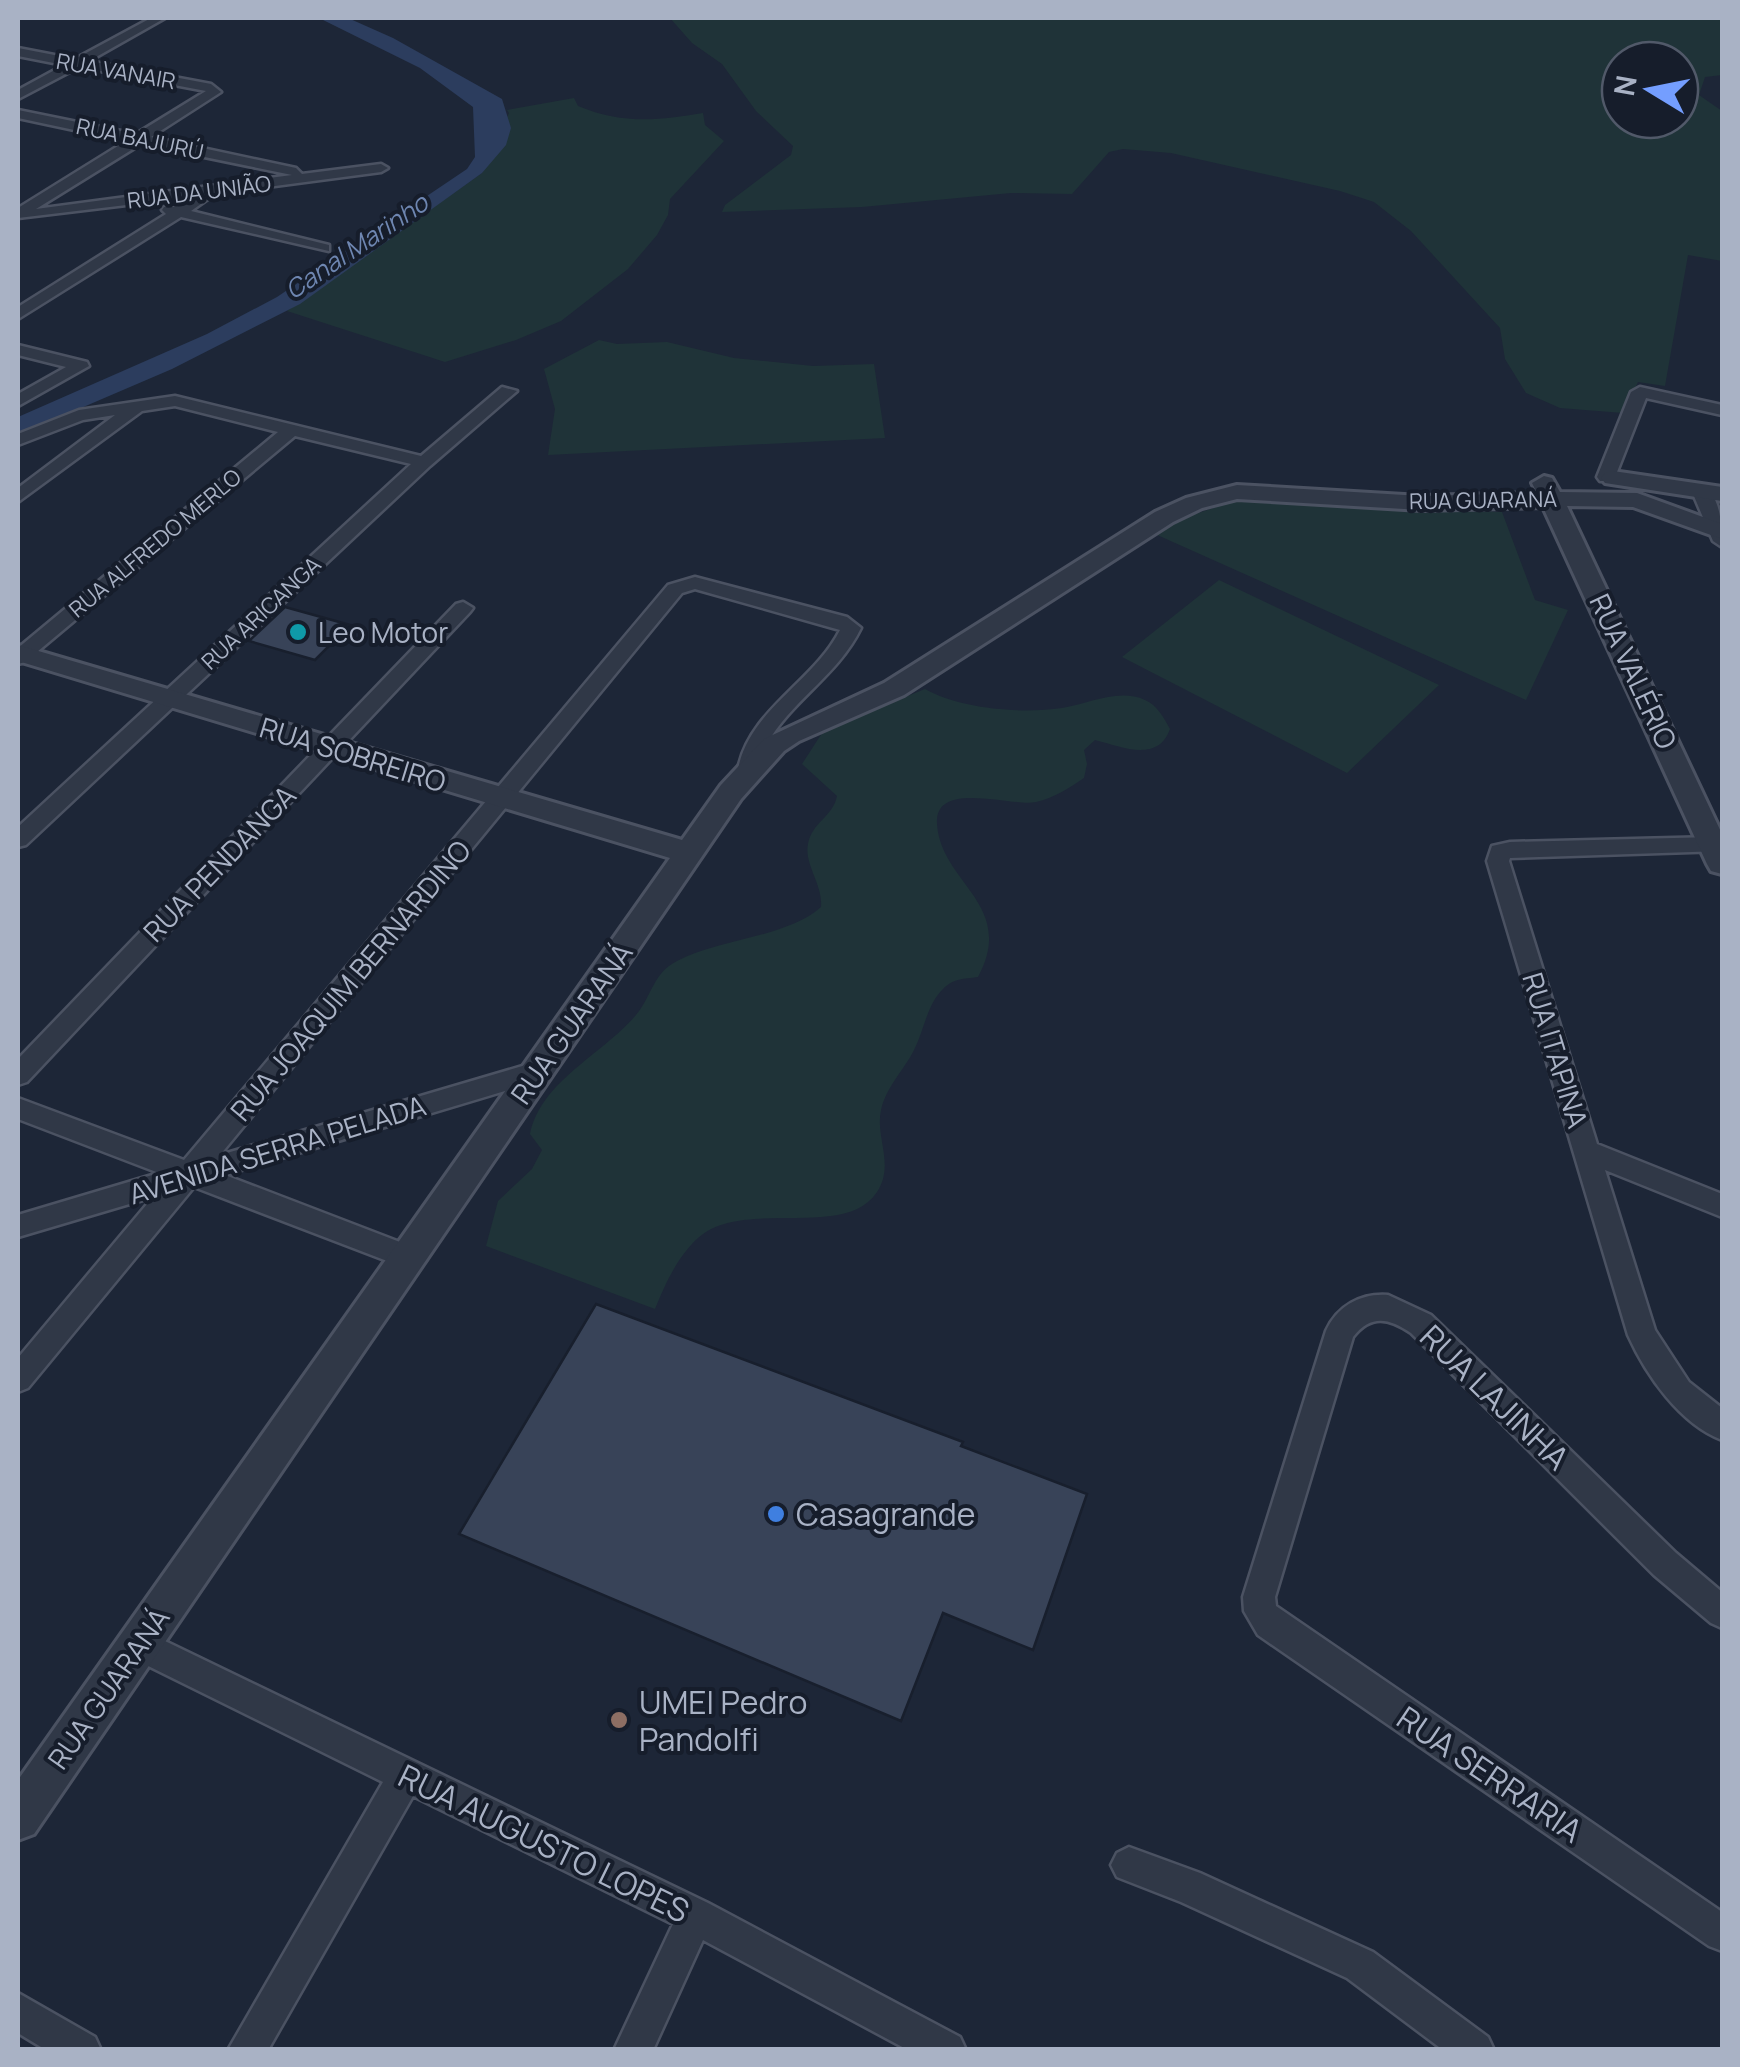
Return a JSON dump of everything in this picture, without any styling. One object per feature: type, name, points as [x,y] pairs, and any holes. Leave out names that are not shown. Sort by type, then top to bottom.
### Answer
[{"type":"street","points":[[138,18],[157,19]]},
{"type":"street","points":[[18,95],[157,19]]},
{"type":"street","name":"RUA VANAIR","points":[[18,52],[211,88],[214,92],[140,136]]},
{"type":"street","name":"RUA BAJURÚ","points":[[18,114],[322,176]]},
{"type":"street","points":[[18,215],[140,136]]},
{"type":"street","points":[[18,314],[254,164]]},
{"type":"street","name":"RUA DA UNIÃO","points":[[18,215],[381,168]]},
{"type":"street","points":[[140,200],[324,248]]},
{"type":"street","points":[[18,350],[81,366],[18,402]]},
{"type":"street","name":"RUA ARICANGA","points":[[18,839],[424,462],[508,391]]},
{"type":"street","points":[[1606,477],[1640,392],[1722,410]]},
{"type":"street","points":[[18,440],[67,418],[181,402],[424,462]]},
{"type":"street","points":[[18,496],[139,405]]},
{"type":"street","name":"RUA ALFREDO MERLO","points":[[19,656],[292,429]]},
{"type":"street","name":"RUA GUARANÁ","points":[[1549,490],[1606,477],[1641,490]]},
{"type":"street","name":"RUA GUARANÁ","points":[[18,1818],[689,854],[750,769],[789,735],[894,689],[1180,508],[1237,492],[1421,503],[1549,490],[1641,490]]},
{"type":"street","name":"RUA VALÉRIO","points":[[1549,490],[1718,854]]},
{"type":"street","points":[[1641,490],[1711,492],[1720,534]]},
{"type":"street","points":[[1641,490],[1720,534]]},
{"type":"street","name":"RUA JOAQUIM BERNARDINO","points":[[18,1379],[675,588],[684,584],[695,583],[840,621],[851,628],[826,670],[760,733],[751,752],[750,769]]},
{"type":"street","name":"RUA PENDANGA","points":[[18,1075],[463,608]]},
{"type":"street","name":"RUA SOBREIRO","points":[[19,656],[689,854]]},
{"type":"street","name":"RUA ITAPINA","points":[[1718,854],[1500,852],[1498,862],[1642,1334],[1679,1391],[1722,1426]]},
{"type":"street","name":"AVENIDA SERRA PELADA","points":[[18,1226],[536,1072]]},
{"type":"street","points":[[18,1108],[408,1257]]},
{"type":"street","points":[[1587,1151],[1722,1206]]},
{"type":"street","name":"RUA LAJINHA","points":[[1260,1612],[1259,1597],[1340,1331],[1350,1316],[1364,1307],[1380,1305],[1402,1310],[1422,1324],[1666,1564],[1722,1612]]},
{"type":"street","name":"RUA SERRARIA","points":[[1260,1612],[1269,1624],[1722,1933]]},
{"type":"street","name":"RUA AUGUSTO LOPES","points":[[138,1644],[695,1916],[946,2050]]},
{"type":"street","points":[[247,2050],[406,1776]]},
{"type":"street","points":[[1129,1865],[1187,1886],[1360,1965],[1475,2050]]},
{"type":"street","points":[[633,2050],[695,1916]]},
{"type":"street","points":[[18,2012],[82,2050]]},
{"type":"green space","points":[[670,18],[1722,18],[1722,75],[1705,77],[1700,92],[1700,40],[1600,40],[1600,140],[1700,140],[1700,96],[1722,111],[1722,261],[1688,255],[1665,386],[1638,382],[1623,413],[1560,408],[1526,393],[1505,359],[1500,328],[1411,231],[1374,202],[1340,191],[1171,153],[1123,149],[1109,152],[1072,194],[1011,193],[862,207],[722,212],[725,205],[791,155],[793,146],[756,111],[722,64],[692,43]]},
{"type":"green space","points":[[574,98],[578,106],[624,118],[703,113],[705,125],[724,141],[670,199],[668,215],[657,235],[628,269],[561,321],[445,362],[287,311],[482,173],[507,110]]},
{"type":"green space","points":[[599,340],[617,344],[667,342],[734,358],[813,366],[874,364],[885,438],[548,455],[555,409],[544,369]]},
{"type":"green space","points":[[1234,501],[1502,512],[1535,600],[1568,610],[1526,700],[1155,534],[1166,524]]},
{"type":"green space","points":[[1219,580],[1439,685],[1347,773],[1122,657]]},
{"type":"green space","points":[[925,689],[956,701],[1010,710],[1046,710],[1114,696],[1135,697],[1153,705],[1170,729],[1164,740],[1148,749],[1127,749],[1095,740],[1084,750],[1084,778],[1043,800],[1024,803],[960,799],[939,810],[937,824],[942,845],[983,912],[989,931],[988,952],[978,977],[955,981],[938,995],[914,1050],[887,1094],[880,1120],[884,1172],[877,1192],[862,1206],[842,1214],[740,1220],[717,1226],[684,1253],[655,1309],[486,1246],[498,1201],[532,1169],[542,1150],[530,1134],[546,1099],[636,1015],[663,972],[694,954],[790,925],[821,907],[808,844],[837,796],[802,764],[824,730]]},
{"type":"water","name":"Canal Marinho","points":[[319,18],[348,18],[393,38],[502,99],[511,128],[506,145],[482,173],[300,304],[172,369],[18,435],[18,417],[207,334],[277,297],[467,169],[475,157],[473,107],[420,68]]},
{"type":"building","name":"Leo Motor","points":[[285,607],[350,625],[315,660],[249,641]]},
{"type":"building","name":"Casagrande","points":[[596,1304],[963,1442],[961,1446],[1087,1494],[1033,1650],[943,1613],[901,1721],[459,1534]]},
{"type":"place","name":"Leo Motor","points":[[298,632]]},
{"type":"place","name":"Casagrande","points":[[776,1514]]},
{"type":"place","name":"UMEI Pedro Pandolfi","points":[[619,1720]]}]
